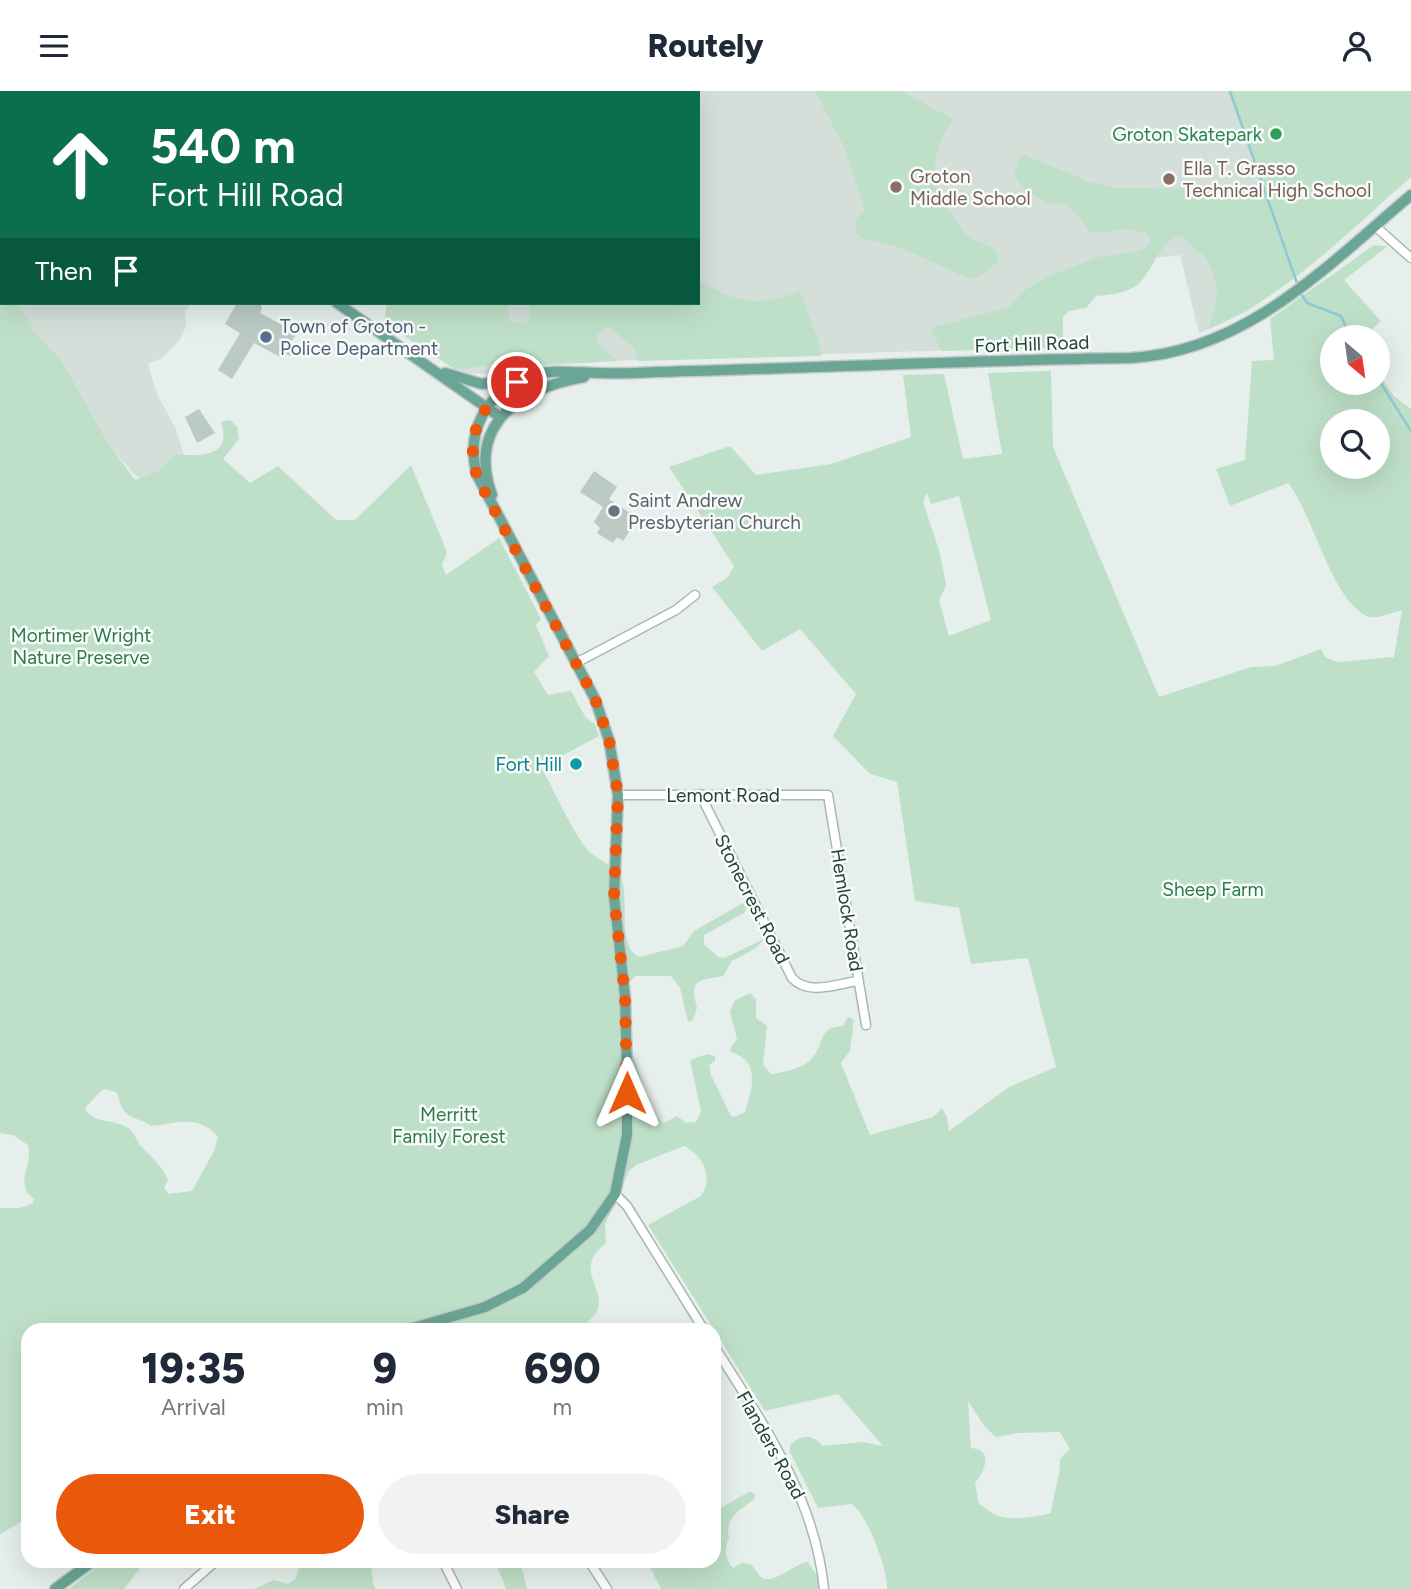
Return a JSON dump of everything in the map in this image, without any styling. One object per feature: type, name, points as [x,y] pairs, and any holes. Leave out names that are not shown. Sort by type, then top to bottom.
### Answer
[{"type":"main road","name":"Fort Hill Road","points":[[486,407],[504,389],[529,376],[569,371],[602,373],[1147,357],[1188,349],[1221,337],[1258,317],[1306,283],[1411,195]]},
{"type":"main road","points":[[340,305],[499,417],[489,444],[487,469],[490,489],[503,523]]},
{"type":"main road","points":[[411,355],[458,379],[476,384],[494,384],[529,376]]},
{"type":"main road","name":"Fort Hill Road","points":[[499,417],[518,401],[541,388],[602,373]]},
{"type":"main road","points":[[430,1323],[485,1307],[523,1288],[590,1230],[615,1194],[627,1135],[625,996],[614,897],[618,795],[615,770],[603,718],[478,479],[473,460],[476,429],[486,407]]},
{"type":"main road","points":[[55,1589],[84,1568]]},
{"type":"street","points":[[1375,226],[1411,258]]},
{"type":"street","points":[[576,663],[676,610],[695,594]]},
{"type":"street","name":"Stonecrest Road","points":[[700,794],[792,978],[800,986],[809,989],[858,981]]},
{"type":"street","name":"Lemont Road","points":[[618,795],[828,795]]},
{"type":"street","name":"Hemlock Road","points":[[828,795],[866,1024]]},
{"type":"street","points":[[615,1194],[627,1206],[700,1323]]},
{"type":"street","name":"Flanders Road","points":[[721,1358],[787,1466],[814,1531],[824,1589]]},
{"type":"street","points":[[446,1568],[457,1589]]},
{"type":"street","points":[[594,1568],[607,1589]]},
{"type":"street","points":[[184,1589],[206,1570]]},
{"type":"shaded area","name":"Groton Middle School","points":[[700,91],[1228,91],[1293,279],[1246,312],[1199,333],[1180,255],[1120,262],[958,350],[545,363],[498,374],[468,373],[447,364],[389,305],[700,305]]},
{"type":"shaded area","points":[[0,305],[190,305],[185,312],[186,326],[179,341],[162,358],[148,364],[157,394],[175,427],[190,473],[148,483],[135,475],[0,320]]},
{"type":"green space","points":[[815,91],[901,91],[953,119],[936,157],[936,181],[946,206],[964,232],[997,251],[998,260],[992,267],[970,279],[899,247],[861,238],[856,233],[856,220],[865,209],[844,147]]},
{"type":"green space","points":[[1228,91],[1411,91],[1411,177],[1291,281],[1265,299],[1209,329],[1217,292],[1214,276],[1203,254],[1196,252],[1183,236],[1167,243],[1141,282],[1134,287],[1120,293],[1096,296],[1086,308],[1069,311],[1063,317],[1063,341],[1058,348],[942,351],[931,330],[934,327],[1009,307],[1026,289],[1049,276],[1098,257],[1135,252],[1146,248],[1151,241],[1146,233],[1125,229],[1099,233],[1089,231],[1066,204],[1048,203],[1025,190],[1014,174],[1022,154],[1087,181],[1115,188],[1263,189]]},
{"type":"green space","points":[[1374,245],[1388,246],[1344,280],[1381,321],[1377,325],[1320,325],[1320,395],[1390,395],[1390,390],[1411,409],[1411,1589],[887,1589],[884,1570],[870,1529],[857,1509],[851,1504],[818,1508],[790,1452],[790,1445],[807,1437],[815,1439],[823,1446],[863,1442],[883,1446],[838,1394],[765,1411],[721,1341],[721,1323],[710,1323],[648,1225],[701,1196],[705,1189],[706,1175],[701,1161],[684,1146],[636,1165],[629,1171],[605,1225],[606,1243],[594,1255],[591,1267],[599,1298],[598,1308],[585,1323],[21,1323],[21,1522],[0,1534],[0,1208],[20,1208],[33,1203],[34,1199],[28,1193],[24,1180],[29,1160],[28,1145],[13,1135],[0,1133],[0,305],[18,305],[34,332],[61,360],[106,440],[135,480],[158,471],[175,454],[212,452],[222,442],[221,422],[230,420],[237,427],[239,439],[223,459],[250,483],[278,466],[336,520],[355,520],[411,465],[447,552],[442,565],[446,575],[499,538],[541,619],[536,625],[549,656],[534,672],[548,695],[571,691],[586,718],[595,724],[599,736],[541,767],[586,848],[611,867],[622,881],[626,934],[632,952],[639,957],[683,946],[694,931],[743,903],[747,906],[744,913],[704,935],[704,944],[718,957],[724,958],[764,939],[756,948],[732,961],[723,976],[697,983],[694,992],[697,1008],[693,1020],[688,1022],[680,988],[671,976],[635,976],[629,983],[633,1054],[651,1112],[664,1123],[677,1116],[686,1123],[696,1122],[701,1111],[690,1060],[707,1054],[715,1056],[715,1061],[709,1065],[711,1075],[731,1116],[745,1112],[752,1073],[745,1060],[729,1051],[737,1039],[730,1012],[734,1001],[750,993],[756,999],[756,1018],[767,1026],[763,1064],[771,1074],[804,1065],[814,1056],[828,1030],[843,1026],[848,1017],[854,1020],[850,1051],[841,1063],[870,1135],[933,1117],[942,1108],[947,1117],[949,1131],[1009,1087],[1056,1067],[1028,958],[971,964],[959,908],[915,901],[897,782],[870,774],[833,736],[856,694],[800,629],[762,651],[712,587],[728,577],[734,566],[669,467],[730,446],[756,475],[831,464],[911,437],[903,375],[944,374],[963,459],[1002,454],[988,373],[1051,371],[1053,447],[1159,697],[1251,667],[1275,666],[1321,649],[1325,657],[1338,662],[1394,657],[1402,610],[1370,617],[1357,609],[1334,577],[1306,514],[1288,483],[1230,506],[1216,469],[1245,460],[1252,361],[1274,360],[1270,319]],"holes":[[[927,493],[931,504],[959,496],[991,620],[949,636],[939,601],[946,585],[940,553],[923,502]],[[103,1089],[116,1092],[125,1112],[151,1126],[195,1122],[218,1137],[214,1151],[192,1191],[168,1194],[164,1187],[168,1181],[163,1171],[130,1130],[93,1117],[85,1108]],[[968,1401],[985,1427],[996,1437],[1019,1433],[1060,1432],[1070,1449],[1060,1459],[1051,1513],[1010,1518],[995,1515],[979,1504],[975,1483],[984,1467],[985,1457],[983,1452],[971,1448]]]},
{"type":"green space","points":[[700,282],[748,301],[771,300],[800,291],[820,345],[821,356],[638,361],[633,347],[610,328],[606,328],[598,334],[598,344],[618,361],[528,366],[528,359],[456,370],[384,323],[387,305],[506,305],[510,321],[526,324],[530,316],[528,305],[700,305]]},
{"type":"green space","points":[[750,1491],[755,1494],[754,1500],[739,1511],[729,1525],[726,1550],[733,1568],[742,1563],[750,1564],[760,1576],[772,1579],[808,1562],[826,1589],[661,1589],[650,1568],[721,1568],[721,1508]]},
{"type":"green space","points":[[95,1568],[140,1568],[124,1589],[69,1589]]},
{"type":"green space","points":[[299,1568],[371,1568],[376,1589],[254,1589],[274,1580],[288,1584],[295,1579]]},
{"type":"green space","points":[[498,1568],[522,1568],[527,1589],[506,1589]]},
{"type":"building","name":"Town of Groton - Police Department","points":[[236,305],[260,305],[260,313],[297,333],[290,344],[295,347],[290,356],[284,353],[282,358],[254,343],[232,379],[218,370],[240,333],[225,324]]},
{"type":"building","points":[[199,409],[215,433],[197,443],[185,417]]},
{"type":"building","name":"Saint Andrew Presbyterian Church","points":[[594,471],[617,487],[609,499],[633,515],[628,522],[633,526],[623,541],[617,537],[613,543],[597,533],[600,528],[594,522],[603,507],[580,492]]},
{"type":"waterway","points":[[1230,91],[1298,286]]},
{"type":"waterway","points":[[1300,292],[1307,303],[1341,316],[1345,325]]},
{"type":"waterway","points":[[1388,395],[1411,431]]},
{"type":"place","name":"Groton Skatepark","points":[[1276,134]]},
{"type":"place","name":"Ella T. Grasso Technical High School","points":[[1169,179]]},
{"type":"place","name":"Groton Middle School","points":[[896,187]]},
{"type":"place","name":"Town of Groton - Police Department","points":[[266,337]]},
{"type":"place","name":"Saint Andrew Presbyterian Church","points":[[614,511]]},
{"type":"place","name":"Fort Hill","points":[[576,764]]},
{"type":"route","points":[[517,382],[495,397],[482,414],[474,435],[473,460],[480,483],[595,699],[609,740],[618,795],[613,875],[625,996],[627,1093]]},
{"type":"park label","name":"Mortimer Wright Nature Preserve","points":[[81,646]]},
{"type":"park label","name":"Sheep Farm","points":[[1213,889]]},
{"type":"park label","name":"Merritt Family Forest","points":[[449,1125]]}]
